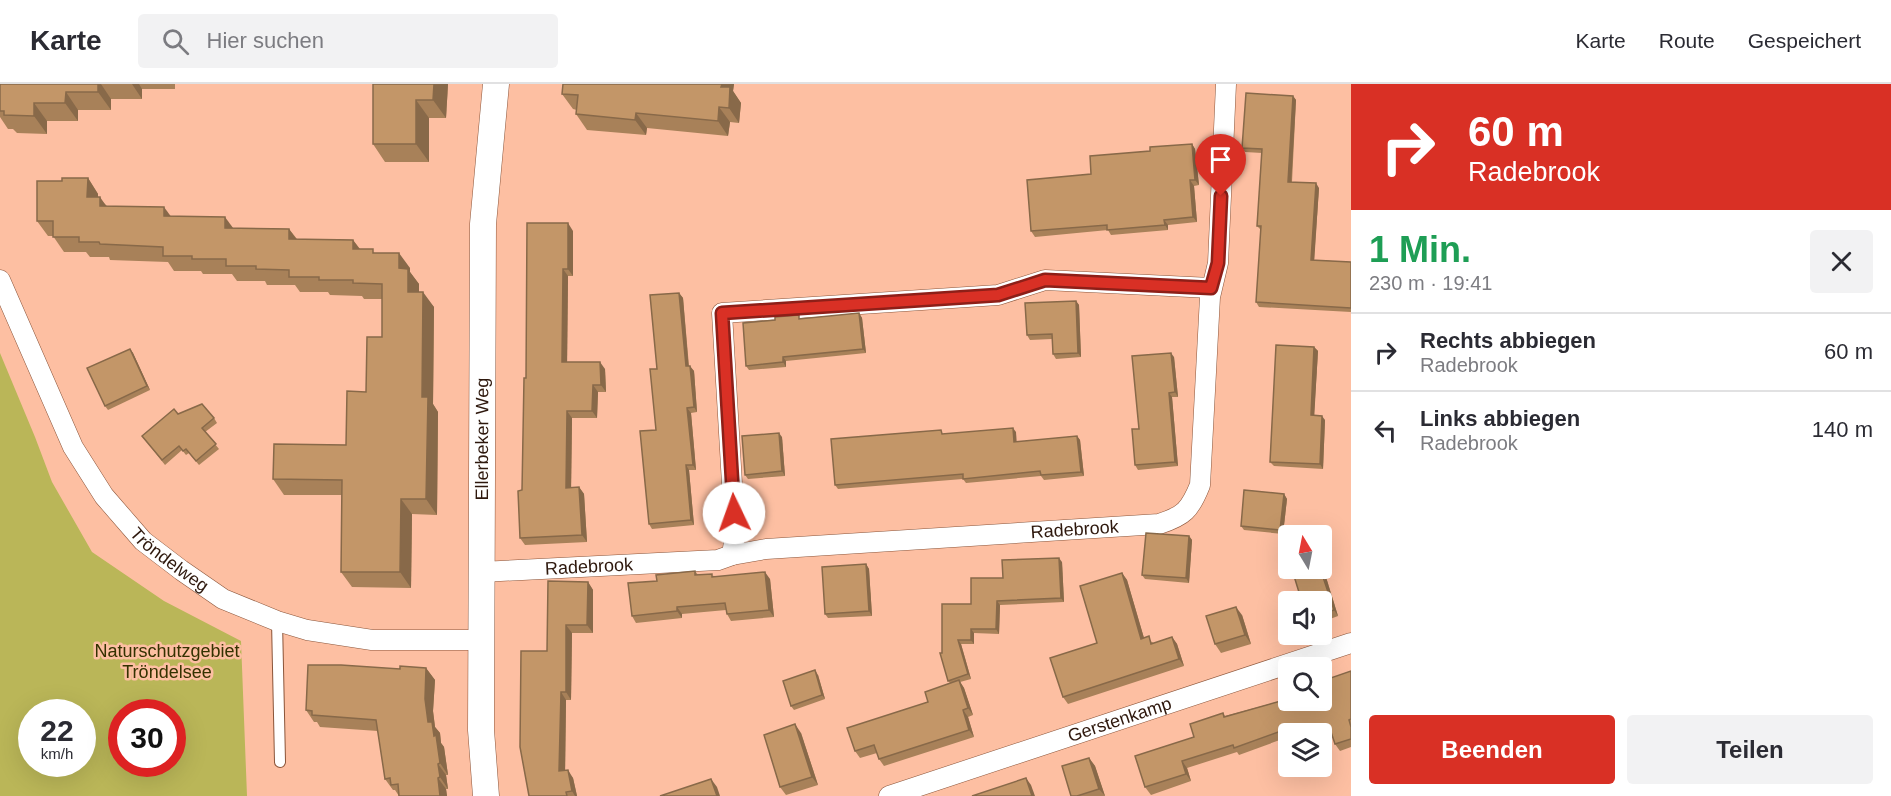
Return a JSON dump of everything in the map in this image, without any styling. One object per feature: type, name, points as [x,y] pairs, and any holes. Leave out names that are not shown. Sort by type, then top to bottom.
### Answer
[{"type":"street","name":"Ellerbeker Weg","points":[[486,796],[481,730],[483,224],[496,84]]},
{"type":"street","name":"Radebrook","points":[[481,572],[718,560],[766,549],[1159,524],[1180,517],[1193,504],[1200,485],[1211,288],[1218,263],[1226,84]]},
{"type":"street","name":"Tröndelweg","points":[[0,280],[73,447],[104,496],[143,541],[181,570],[223,599],[277,621],[318,632],[372,640],[482,640]]},
{"type":"street","points":[[732,555],[735,535],[722,313],[998,295],[1045,280],[1211,288]]},
{"type":"street","name":"Gerstenkamp","points":[[889,796],[1351,643]]},
{"type":"lane","points":[[277,621],[280,762]]},
{"type":"green space","name":"Naturschutzgebiet Tröndelsee","points":[[0,353],[52,482],[92,552],[164,601],[241,641],[247,796],[0,796]]},
{"type":"building","points":[[0,84],[98,84],[98,92],[66,92],[65,103],[34,103],[34,116],[4,115],[4,111],[0,111]]},
{"type":"building","points":[[373,84],[434,84],[433,100],[416,100],[416,144],[373,144]]},
{"type":"building","points":[[563,84],[722,84],[721,87],[730,87],[729,108],[719,107],[718,121],[636,113],[635,120],[576,114],[578,95],[562,94]]},
{"type":"building","points":[[1246,93],[1293,96],[1288,182],[1316,183],[1311,260],[1351,262],[1351,308],[1256,302],[1261,226],[1257,226],[1262,149],[1242,148]]},
{"type":"building","points":[[1192,144],[1195,180],[1190,180],[1193,217],[1164,220],[1165,225],[1107,230],[1107,225],[1031,231],[1027,180],[1091,174],[1090,156],[1150,151],[1150,147]]},
{"type":"building","points":[[62,178],[88,178],[87,197],[100,197],[100,206],[164,207],[164,216],[225,217],[225,228],[289,229],[289,239],[353,240],[353,249],[373,249],[373,253],[399,253],[399,268],[408,269],[408,292],[423,292],[422,397],[428,397],[426,499],[401,499],[400,572],[341,572],[342,480],[273,479],[274,444],[346,445],[347,391],[366,392],[367,337],[382,337],[382,284],[353,283],[353,280],[319,280],[319,277],[289,277],[289,270],[256,269],[256,266],[226,266],[226,259],[163,256],[163,247],[100,244],[99,242],[79,242],[79,237],[53,237],[53,221],[37,221],[37,181],[62,181]]},
{"type":"building","points":[[527,223],[568,223],[568,269],[563,269],[562,362],[600,362],[601,385],[593,385],[592,411],[567,411],[566,488],[579,487],[582,535],[520,538],[518,491],[522,490],[524,378],[526,378]]},
{"type":"building","points":[[679,293],[686,366],[690,366],[694,407],[687,408],[693,465],[686,465],[691,520],[649,524],[640,431],[656,430],[650,369],[657,369],[650,295]]},
{"type":"building","points":[[1076,301],[1078,353],[1053,354],[1052,334],[1027,335],[1025,303]]},
{"type":"building","points":[[859,313],[863,349],[783,357],[783,362],[746,366],[743,323],[775,320],[775,317],[799,315],[799,319]]},
{"type":"building","points":[[1276,345],[1314,347],[1311,415],[1322,416],[1320,464],[1270,462]]},
{"type":"building","points":[[130,349],[147,386],[105,406],[87,368]]},
{"type":"building","points":[[1171,353],[1175,392],[1169,393],[1175,462],[1135,465],[1132,429],[1139,429],[1132,356]]},
{"type":"building","points":[[202,404],[214,418],[202,428],[216,444],[196,461],[186,449],[183,451],[179,446],[162,460],[142,436],[174,409],[178,414]]},
{"type":"building","points":[[1013,428],[1014,442],[1077,436],[1081,472],[1041,475],[1040,471],[963,479],[963,474],[835,485],[831,439],[941,430],[942,434]]},
{"type":"building","points":[[779,433],[782,471],[745,475],[742,436]]},
{"type":"building","points":[[1244,490],[1284,494],[1278,530],[1241,526]]},
{"type":"building","points":[[1146,533],[1189,536],[1186,578],[1142,575]]},
{"type":"building","points":[[1059,558],[1061,598],[997,601],[996,629],[971,629],[971,640],[958,640],[968,674],[948,681],[940,653],[942,653],[942,604],[971,604],[971,578],[1003,578],[1002,560]]},
{"type":"building","points":[[866,564],[869,611],[825,614],[822,567]]},
{"type":"building","points":[[695,571],[695,575],[712,574],[712,577],[765,572],[769,610],[727,614],[725,603],[677,607],[677,611],[632,616],[628,583],[657,581],[656,575]]},
{"type":"building","points":[[1122,573],[1141,639],[1149,636],[1151,644],[1172,637],[1179,659],[1063,697],[1050,658],[1097,643],[1080,586]]},
{"type":"building","points":[[1295,579],[1324,579],[1328,591],[1299,591]]},
{"type":"building","points":[[548,581],[588,582],[587,625],[566,625],[566,692],[561,692],[559,771],[568,770],[572,791],[566,792],[567,796],[529,796],[520,747],[521,651],[547,651]]},
{"type":"building","points":[[1236,607],[1245,635],[1215,644],[1206,616]]},
{"type":"building","points":[[308,665],[426,668],[425,699],[428,722],[432,722],[434,736],[436,735],[440,763],[438,764],[440,777],[438,778],[440,796],[399,796],[398,784],[391,785],[390,778],[385,779],[376,720],[312,715],[312,711],[306,710]]},
{"type":"building","points":[[815,670],[822,695],[791,706],[783,681]]},
{"type":"building","points":[[1351,671],[1351,719],[1349,720],[1351,739],[1335,744],[1332,723],[1278,723],[1278,732],[1234,748],[1233,745],[1182,761],[1186,774],[1145,787],[1135,756],[1194,737],[1190,724],[1223,713],[1224,717],[1278,702],[1278,711],[1332,711],[1332,678]]},
{"type":"building","points":[[959,680],[968,708],[963,710],[969,730],[879,759],[874,745],[855,751],[847,728],[928,702],[925,692]]},
{"type":"building","points":[[795,724],[812,777],[780,787],[764,735]]},
{"type":"building","points":[[1089,758],[1099,789],[1071,796],[1062,766]]},
{"type":"building","points":[[1026,778],[1032,796],[972,796]]},
{"type":"building","points":[[711,779],[717,796],[660,796]]},
{"type":"route","points":[[734,513],[722,313],[998,295],[1045,280],[1211,288],[1218,263],[1221,196]]}]
